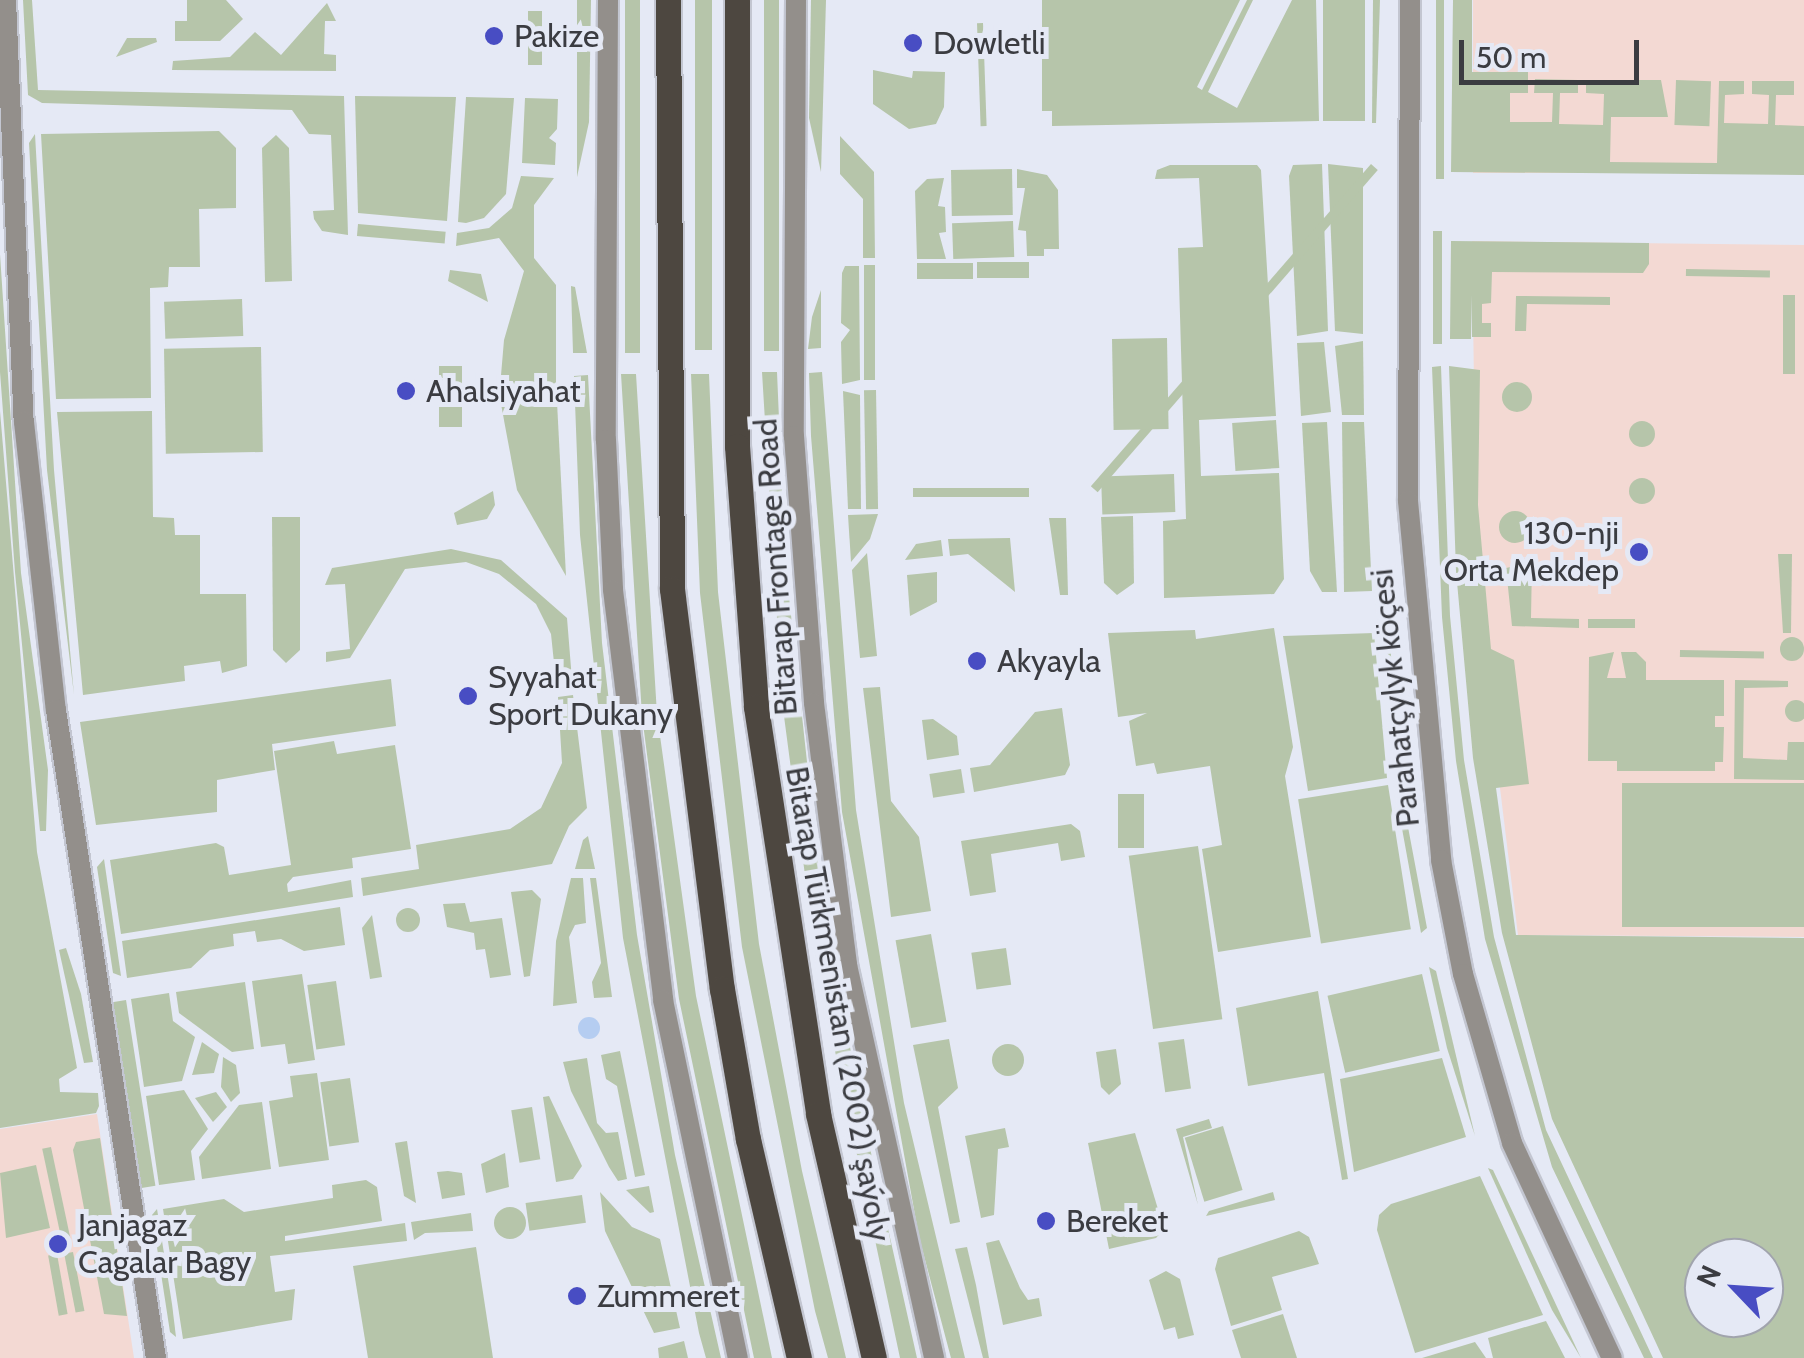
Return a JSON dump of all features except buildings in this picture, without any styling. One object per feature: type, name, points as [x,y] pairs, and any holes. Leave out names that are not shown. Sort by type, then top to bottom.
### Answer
[{"type":"main road","points":[[668,0],[672,589],[722,989],[748,1139],[799,1358]]},
{"type":"main road","name":"Bitarap Türkmenistan (2002) şaýoly","points":[[738,0],[737,446],[756,707],[812,1078],[874,1358]]},
{"type":"street","points":[[6,0],[30,480],[56,710],[156,1358]]},
{"type":"street","points":[[608,0],[606,440],[623,699],[663,1000],[738,1358]]},
{"type":"street","name":"Bitarap Frontage Road","points":[[796,0],[794,436],[816,721],[847,965],[934,1358]]},
{"type":"street","name":"Parahatçylyk köçesi","points":[[1410,0],[1408,501],[1441,860],[1464,974],[1512,1143],[1612,1358]]},
{"type":"shaded area","points":[[1473,0],[1804,0],[1804,173],[1473,173]]},
{"type":"shaded area","name":"130-nji Orta Mekdep","points":[[1472,241],[1804,245],[1804,937],[1518,935],[1477,600]]},
{"type":"shaded area","name":"Janjagaz Cagalar Bagy","points":[[97,1114],[134,1358],[0,1358],[0,1129]]},
{"type":"green space","points":[[23,0],[32,0],[38,90],[344,96],[348,235],[322,231],[314,219],[313,211],[334,210],[331,135],[309,134],[292,110],[42,103],[28,95]]},
{"type":"green space","points":[[187,0],[226,0],[243,19],[220,41],[175,41],[175,21],[187,21]]},
{"type":"green space","points":[[577,0],[591,0],[589,122],[577,177]]},
{"type":"green space","points":[[625,0],[640,0],[640,353],[625,353]]},
{"type":"green space","points":[[695,0],[712,0],[712,350],[695,350]]},
{"type":"green space","points":[[764,0],[779,0],[779,351],[764,351]]},
{"type":"green space","points":[[811,0],[826,0],[821,172],[809,118]]},
{"type":"green space","points":[[1042,0],[1240,0],[1197,87],[1202,90],[1247,0],[1253,0],[1208,92],[1237,108],[1292,0],[1316,0],[1319,121],[1052,126],[1052,111],[1042,111]]},
{"type":"green space","points":[[1323,0],[1365,0],[1365,121],[1323,121]]},
{"type":"green space","points":[[1373,0],[1380,0],[1376,123],[1372,123]]},
{"type":"green space","points":[[1436,0],[1444,0],[1444,179],[1436,179]]},
{"type":"green space","points":[[1453,0],[1472,0],[1472,72],[1528,72],[1528,93],[1510,93],[1510,122],[1552,122],[1553,93],[1534,93],[1535,79],[1578,80],[1578,93],[1560,93],[1559,124],[1603,125],[1604,94],[1586,93],[1586,80],[1661,80],[1668,117],[1611,117],[1610,162],[1717,163],[1719,81],[1744,81],[1744,94],[1725,95],[1724,123],[1768,124],[1769,95],[1752,94],[1752,81],[1794,81],[1794,95],[1776,95],[1775,125],[1804,126],[1804,175],[1451,172]]},
{"type":"green space","points":[[327,3],[336,21],[325,21],[324,54],[336,55],[336,71],[172,70],[173,61],[230,57],[255,32],[281,55]]},
{"type":"green space","points":[[528,11],[542,11],[542,65],[528,65]]},
{"type":"green space","points":[[977,23],[983,23],[987,126],[981,126]]},
{"type":"green space","points":[[127,38],[156,38],[157,42],[116,57]]},
{"type":"green space","points":[[873,70],[912,78],[913,71],[945,72],[944,107],[936,124],[909,129],[873,104]]},
{"type":"green space","points":[[1676,80],[1711,81],[1709,126],[1674,125]]},
{"type":"green space","points":[[355,96],[456,97],[447,221],[358,213]]},
{"type":"green space","points":[[466,97],[514,98],[506,194],[484,218],[466,223],[458,222]]},
{"type":"green space","points":[[525,98],[558,99],[557,129],[549,138],[556,143],[555,165],[522,163]]},
{"type":"green space","points":[[219,131],[236,148],[236,208],[199,209],[200,267],[169,267],[168,287],[150,288],[151,398],[56,399],[41,134]]},
{"type":"green space","points":[[35,134],[54,470],[74,695],[47,470],[29,143]]},
{"type":"green space","points":[[276,135],[289,148],[292,281],[265,282],[262,148]]},
{"type":"green space","points":[[840,136],[874,172],[875,258],[863,258],[863,199],[840,174]]},
{"type":"green space","points":[[1322,164],[1328,331],[1297,336],[1289,176],[1293,165]]},
{"type":"green space","points":[[1328,164],[1363,168],[1363,334],[1335,331]]},
{"type":"green space","points":[[1371,164],[1378,170],[1098,492],[1091,486]]},
{"type":"green space","points":[[1170,165],[1257,165],[1261,170],[1276,416],[1199,420],[1201,476],[1279,473],[1284,579],[1274,594],[1164,598],[1163,521],[1186,519],[1178,248],[1203,247],[1199,178],[1155,179],[1157,170]]},
{"type":"green space","points":[[1012,169],[1013,215],[952,216],[951,170]]},
{"type":"green space","points":[[1017,169],[1047,175],[1058,190],[1059,249],[1044,249],[1044,256],[1027,256],[1026,231],[1018,230],[1025,188],[1017,188]]},
{"type":"green space","points":[[521,176],[554,178],[534,205],[534,258],[556,285],[556,385],[500,387],[504,340],[524,271],[499,238],[456,246],[457,233],[489,228],[512,208]]},
{"type":"green space","points":[[944,178],[938,206],[945,207],[946,232],[939,233],[946,259],[917,259],[915,191],[927,179]]},
{"type":"green space","points":[[1013,221],[1014,257],[953,259],[952,223]]},
{"type":"green space","points":[[358,224],[446,232],[445,244],[357,236]]},
{"type":"green space","points":[[1433,231],[1442,231],[1442,344],[1433,344]]},
{"type":"green space","points":[[1451,241],[1649,243],[1649,264],[1643,273],[1492,272],[1491,303],[1482,304],[1482,323],[1491,323],[1491,337],[1472,337],[1471,295],[1471,339],[1450,339]]},
{"type":"green space","points":[[0,254],[21,573],[48,770],[46,831],[40,831],[15,572],[0,372]]},
{"type":"green space","points":[[977,262],[1029,262],[1029,278],[977,278]]},
{"type":"green space","points":[[917,263],[973,263],[973,279],[917,279]]},
{"type":"green space","points":[[864,265],[875,265],[875,380],[864,380]]},
{"type":"green space","points":[[845,266],[859,266],[860,380],[842,384],[841,342],[850,330],[841,323],[842,273]]},
{"type":"green space","points":[[1686,269],[1770,270],[1770,277],[1686,276]]},
{"type":"green space","points":[[450,270],[481,274],[488,302],[448,281]]},
{"type":"green space","points":[[571,286],[575,287],[587,353],[573,353]]},
{"type":"green space","points":[[821,290],[821,348],[808,349],[812,317]]},
{"type":"green space","points":[[1783,295],[1795,295],[1795,374],[1783,374]]},
{"type":"green space","points":[[1516,296],[1610,297],[1610,305],[1527,304],[1526,331],[1515,331]]},
{"type":"green space","points":[[242,299],[243,336],[165,339],[164,302]]},
{"type":"green space","points":[[1167,338],[1169,429],[1114,430],[1112,339]]},
{"type":"green space","points":[[1363,341],[1364,415],[1342,415],[1335,346]]},
{"type":"green space","points":[[1324,342],[1331,412],[1301,416],[1297,343]]},
{"type":"green space","points":[[261,347],[263,452],[166,454],[164,349]]},
{"type":"green space","points":[[439,366],[462,366],[462,427],[439,427]]},
{"type":"green space","points":[[1441,366],[1450,616],[1464,760],[1494,937],[1546,1130],[1653,1358],[1644,1358],[1552,1167],[1485,939],[1456,761],[1442,617],[1432,367]]},
{"type":"green space","points":[[1449,366],[1480,370],[1478,505],[1491,649],[1514,660],[1529,784],[1496,788],[1516,935],[1804,938],[1804,1358],[1663,1358],[1552,1119],[1502,933],[1473,758],[1456,571]]},
{"type":"green space","points":[[762,372],[777,372],[785,560],[820,881],[861,1108],[917,1358],[900,1358],[817,966],[782,701]]},
{"type":"green space","points":[[822,372],[856,810],[904,1103],[965,1358],[951,1358],[919,1237],[842,812],[811,436],[809,373]]},
{"type":"green space","points":[[621,374],[636,374],[657,714],[696,996],[772,1358],[754,1358],[679,999],[642,716]]},
{"type":"green space","points":[[691,374],[709,374],[718,592],[759,944],[802,1171],[846,1358],[828,1358],[815,1311],[742,947],[700,593]]},
{"type":"green space","points":[[588,375],[602,643],[637,935],[675,1155],[721,1358],[706,1358],[699,1333],[623,938],[580,535],[574,376]]},
{"type":"green space","points":[[1517,382],[1528,386],[1532,397],[1528,408],[1517,412],[1506,408],[1502,397],[1506,386]]},
{"type":"green space","points":[[864,390],[876,390],[878,509],[866,509]]},
{"type":"green space","points":[[843,391],[860,395],[861,509],[848,509]]},
{"type":"green space","points":[[557,402],[566,576],[517,490],[501,404]]},
{"type":"green space","points":[[0,411],[37,852],[77,1068],[59,1079],[60,1092],[98,1093],[99,1106],[96,1113],[0,1128]]},
{"type":"green space","points":[[152,411],[153,517],[174,518],[175,535],[200,535],[200,594],[246,594],[247,666],[222,673],[220,661],[184,666],[185,681],[83,695],[57,412]]},
{"type":"green space","points":[[1276,420],[1279,468],[1235,471],[1232,423]]},
{"type":"green space","points":[[1642,421],[1651,425],[1655,434],[1651,443],[1642,447],[1633,443],[1629,434],[1633,425]]},
{"type":"green space","points":[[1327,422],[1337,592],[1322,592],[1310,571],[1302,423]]},
{"type":"green space","points":[[1342,422],[1364,422],[1372,591],[1344,592]]},
{"type":"green space","points":[[1174,474],[1175,512],[1102,515],[1101,477]]},
{"type":"green space","points":[[1642,478],[1651,482],[1655,491],[1651,500],[1642,504],[1633,500],[1629,491],[1633,482]]},
{"type":"green space","points":[[913,488],[1029,488],[1029,497],[913,497]]},
{"type":"green space","points":[[493,491],[495,505],[487,519],[457,525],[454,513]]},
{"type":"green space","points":[[1515,511],[1526,516],[1531,527],[1526,538],[1515,543],[1504,538],[1499,527],[1504,516]]},
{"type":"green space","points":[[878,514],[870,539],[851,562],[848,515]]},
{"type":"green space","points":[[1133,516],[1134,583],[1117,595],[1104,583],[1101,517]]},
{"type":"green space","points":[[272,517],[300,517],[300,650],[286,663],[273,650]]},
{"type":"green space","points":[[1049,518],[1066,518],[1068,595],[1060,595]]},
{"type":"green space","points":[[1010,538],[1015,592],[968,554],[950,556],[948,539]]},
{"type":"green space","points":[[941,540],[943,556],[905,560],[916,544]]},
{"type":"green space","points":[[451,549],[501,560],[567,618],[572,680],[556,682],[551,634],[536,604],[499,574],[466,562],[405,569],[350,658],[326,662],[326,652],[350,649],[345,584],[325,585],[332,568]]},
{"type":"green space","points":[[867,553],[877,656],[860,658],[852,570]]},
{"type":"green space","points":[[1778,554],[1792,554],[1791,633],[1783,633]]},
{"type":"green space","points":[[1532,562],[1531,618],[1579,619],[1579,628],[1512,626],[1506,568]]},
{"type":"green space","points":[[937,572],[937,602],[910,616],[907,575]]},
{"type":"green space","points":[[1588,619],[1635,619],[1635,628],[1588,628]]},
{"type":"green space","points":[[1382,626],[1389,633],[1405,811],[1427,928],[1421,933],[1399,812]]},
{"type":"green space","points":[[1274,628],[1293,747],[1285,776],[1311,937],[1218,952],[1202,849],[1222,845],[1210,766],[1157,774],[1154,763],[1136,766],[1129,721],[1147,713],[1118,717],[1108,633],[1195,630],[1196,639]]},
{"type":"green space","points":[[1374,633],[1387,778],[1308,791],[1283,636]]},
{"type":"green space","points":[[1792,637],[1804,649],[1792,661],[1780,649]]},
{"type":"green space","points":[[1680,650],[1764,651],[1764,658],[1680,657]]},
{"type":"green space","points":[[1614,652],[1607,678],[1626,678],[1621,652],[1636,652],[1646,662],[1646,680],[1724,680],[1724,716],[1715,716],[1715,727],[1724,727],[1723,762],[1715,762],[1715,771],[1617,771],[1617,761],[1588,761],[1589,657]]},
{"type":"green space","points":[[391,679],[396,726],[272,744],[275,770],[217,780],[217,812],[96,825],[80,722]]},
{"type":"green space","points":[[1735,680],[1788,681],[1788,687],[1744,688],[1743,758],[1787,760],[1788,742],[1804,742],[1804,780],[1734,779]]},
{"type":"green space","points":[[880,687],[891,801],[919,837],[931,911],[891,917],[863,688]]},
{"type":"green space","points":[[573,695],[587,808],[569,826],[552,864],[363,896],[361,878],[419,869],[416,845],[510,829],[541,808],[562,763],[558,697]]},
{"type":"green space","points":[[1796,700],[1804,703],[1804,719],[1796,722],[1788,719],[1785,711],[1788,703]]},
{"type":"green space","points":[[1062,708],[1070,765],[1065,775],[974,792],[970,768],[990,765],[1035,712]]},
{"type":"green space","points":[[933,719],[957,736],[959,755],[927,760],[922,720]]},
{"type":"green space","points":[[334,741],[337,754],[395,745],[411,849],[352,858],[353,868],[293,877],[287,884],[288,892],[351,880],[353,897],[121,934],[110,860],[216,843],[224,847],[229,875],[291,865],[274,751]]},
{"type":"green space","points":[[961,769],[965,793],[933,798],[929,774]]},
{"type":"green space","points":[[1622,783],[1804,783],[1804,927],[1622,927]]},
{"type":"green space","points":[[1388,785],[1411,929],[1321,943],[1298,799]]},
{"type":"green space","points":[[1118,794],[1144,794],[1144,848],[1118,848]]},
{"type":"green space","points":[[1071,824],[1080,831],[1085,857],[1061,861],[1058,843],[991,854],[996,892],[970,896],[961,841]]},
{"type":"green space","points":[[588,836],[595,869],[575,869],[583,840]]},
{"type":"green space","points":[[1198,846],[1222,1019],[1153,1029],[1129,856]]},
{"type":"green space","points":[[104,859],[121,976],[113,973],[97,867]]},
{"type":"green space","points":[[571,878],[583,878],[586,923],[575,925],[569,937],[577,1003],[553,1006],[556,941]]},
{"type":"green space","points":[[590,878],[596,878],[612,997],[594,998],[592,982],[601,963]]},
{"type":"green space","points":[[532,890],[541,899],[530,976],[524,977],[511,892]]},
{"type":"green space","points":[[465,903],[470,922],[502,918],[511,975],[490,978],[485,949],[476,950],[474,933],[447,927],[443,904]]},
{"type":"green space","points":[[340,907],[345,945],[304,951],[281,939],[257,942],[255,931],[233,934],[234,946],[210,950],[191,968],[127,978],[122,941]]},
{"type":"green space","points":[[408,908],[420,920],[408,932],[396,920]]},
{"type":"green space","points":[[372,915],[382,977],[370,979],[362,928]]},
{"type":"green space","points":[[931,934],[946,1022],[911,1028],[896,940]]},
{"type":"green space","points":[[66,948],[81,994],[93,1062],[84,1063],[59,950]]},
{"type":"green space","points":[[1006,948],[1011,985],[976,990],[971,953]]},
{"type":"green space","points":[[1429,967],[1436,971],[1475,1136],[1447,1048]]},
{"type":"green space","points":[[302,974],[315,1060],[288,1064],[285,1044],[261,1047],[252,981]]},
{"type":"green space","points":[[1422,974],[1440,1051],[1345,1073],[1327,996]]},
{"type":"green space","points":[[336,981],[345,1045],[316,1049],[307,985]]},
{"type":"green space","points":[[245,982],[254,1049],[232,1052],[179,1013],[176,992]]},
{"type":"green space","points":[[1318,991],[1348,1179],[1342,1180],[1324,1073],[1248,1086],[1236,1008]]},
{"type":"green space","points":[[169,993],[173,1021],[195,1037],[182,1081],[144,1087],[131,999]]},
{"type":"green space","points":[[126,1000],[155,1186],[142,1188],[112,1002]]},
{"type":"green space","points":[[949,1039],[958,1088],[938,1107],[960,1222],[950,1224],[913,1045]]},
{"type":"green space","points":[[1184,1039],[1191,1089],[1165,1092],[1158,1043]]},
{"type":"green space","points":[[202,1042],[219,1054],[214,1073],[192,1075]]},
{"type":"green space","points":[[1008,1044],[1019,1049],[1024,1060],[1019,1071],[1008,1076],[997,1071],[992,1060],[997,1049]]},
{"type":"green space","points":[[1116,1049],[1121,1084],[1109,1095],[1101,1087],[1096,1052]]},
{"type":"green space","points":[[620,1051],[645,1175],[635,1177],[617,1086],[606,1079],[601,1055]]},
{"type":"green space","points":[[223,1057],[236,1065],[240,1093],[231,1102],[221,1087]]},
{"type":"green space","points":[[587,1058],[597,1123],[606,1133],[618,1132],[627,1179],[618,1181],[609,1167],[571,1091],[563,1062]]},
{"type":"green space","points":[[1442,1058],[1466,1137],[1354,1172],[1340,1079]]},
{"type":"green space","points":[[317,1073],[329,1160],[279,1167],[269,1101],[293,1097],[290,1076]]},
{"type":"green space","points":[[350,1078],[359,1142],[329,1147],[320,1082]]},
{"type":"green space","points":[[184,1090],[208,1129],[191,1151],[195,1180],[159,1185],[146,1096]]},
{"type":"green space","points":[[216,1092],[227,1107],[213,1122],[195,1098]]},
{"type":"green space","points":[[549,1096],[582,1166],[573,1179],[556,1182],[543,1097]]},
{"type":"green space","points":[[262,1102],[271,1169],[202,1179],[199,1157],[239,1105]]},
{"type":"green space","points":[[532,1107],[540,1159],[520,1163],[511,1110]]},
{"type":"green space","points":[[1209,1119],[1212,1128],[1183,1137],[1198,1205],[1176,1129]]},
{"type":"green space","points":[[1223,1126],[1243,1190],[1204,1202],[1185,1138]]},
{"type":"green space","points":[[1005,1128],[1009,1147],[998,1149],[994,1215],[981,1218],[965,1136]]},
{"type":"green space","points":[[1135,1133],[1164,1229],[1156,1238],[1109,1249],[1088,1143]]},
{"type":"green space","points":[[100,1138],[127,1316],[104,1314],[73,1150],[76,1142]]},
{"type":"green space","points":[[407,1141],[416,1203],[404,1196],[395,1143]]},
{"type":"green space","points":[[51,1147],[71,1241],[62,1243],[42,1149]]},
{"type":"green space","points":[[505,1153],[509,1187],[486,1193],[481,1164]]},
{"type":"green space","points":[[36,1165],[50,1228],[6,1238],[0,1173]]},
{"type":"green space","points":[[1488,1168],[1493,1170],[1581,1358],[1552,1310]]},
{"type":"green space","points":[[437,1172],[462,1173],[465,1195],[442,1199]]},
{"type":"green space","points":[[1480,1176],[1543,1315],[1415,1353],[1377,1230],[1379,1215],[1391,1204]]},
{"type":"green space","points":[[366,1180],[377,1187],[382,1221],[285,1236],[285,1241],[405,1223],[407,1241],[270,1256],[275,1292],[295,1289],[292,1320],[183,1339],[163,1209],[224,1199],[244,1212],[333,1198],[332,1185]]},
{"type":"green space","points":[[649,1186],[654,1212],[650,1213],[626,1190]]},
{"type":"green space","points":[[600,1192],[632,1227],[660,1239],[680,1328],[654,1333],[605,1231]]},
{"type":"green space","points":[[1273,1192],[1275,1200],[1206,1216],[1209,1211]]},
{"type":"green space","points":[[582,1195],[586,1223],[529,1231],[526,1203]]},
{"type":"green space","points":[[510,1207],[521,1212],[526,1223],[521,1234],[510,1239],[499,1234],[494,1223],[499,1212]]},
{"type":"green space","points":[[157,1209],[176,1337],[170,1332],[152,1215]]},
{"type":"green space","points":[[471,1213],[473,1231],[425,1233],[414,1240],[411,1222]]},
{"type":"green space","points":[[1299,1231],[1309,1237],[1319,1264],[1272,1277],[1282,1310],[1231,1326],[1215,1269],[1218,1258]]},
{"type":"green space","points":[[999,1240],[1028,1300],[1039,1298],[1042,1316],[1003,1325],[986,1243]]},
{"type":"green space","points":[[476,1247],[493,1358],[368,1358],[353,1266]]},
{"type":"green space","points":[[967,1247],[989,1358],[983,1358],[955,1249]]},
{"type":"green space","points":[[73,1252],[84,1311],[76,1313],[64,1254]]},
{"type":"green space","points":[[57,1254],[68,1314],[59,1316],[48,1256]]},
{"type":"green space","points":[[1166,1271],[1180,1279],[1194,1335],[1178,1339],[1175,1327],[1164,1330],[1149,1280]]},
{"type":"green space","points":[[1283,1314],[1297,1358],[1241,1358],[1232,1330]]},
{"type":"green space","points":[[1546,1321],[1565,1358],[1493,1358],[1488,1338]]},
{"type":"green space","points":[[684,1341],[688,1358],[659,1358],[658,1348]]},
{"type":"green space","points":[[1475,1342],[1486,1358],[1422,1358]]},
{"type":"water","points":[[589,1017],[597,1020],[597,1036],[589,1039],[581,1036],[578,1028],[581,1020]]},
{"type":"place","name":"Pakize","points":[[494,36]]},
{"type":"place","name":"Dowletli","points":[[913,43]]},
{"type":"place","name":"Ahalsiyahat","points":[[406,391]]},
{"type":"place","name":"130-nji Orta Mekdep","points":[[1639,552]]},
{"type":"place","name":"Akyayla","points":[[977,661]]},
{"type":"place","name":"Syyahat Sport Dukany","points":[[468,696]]},
{"type":"place","name":"Bereket","points":[[1046,1221]]},
{"type":"place","name":"Janjagaz Cagalar Bagy","points":[[58,1244]]},
{"type":"place","name":"Zummeret","points":[[577,1296]]}]
